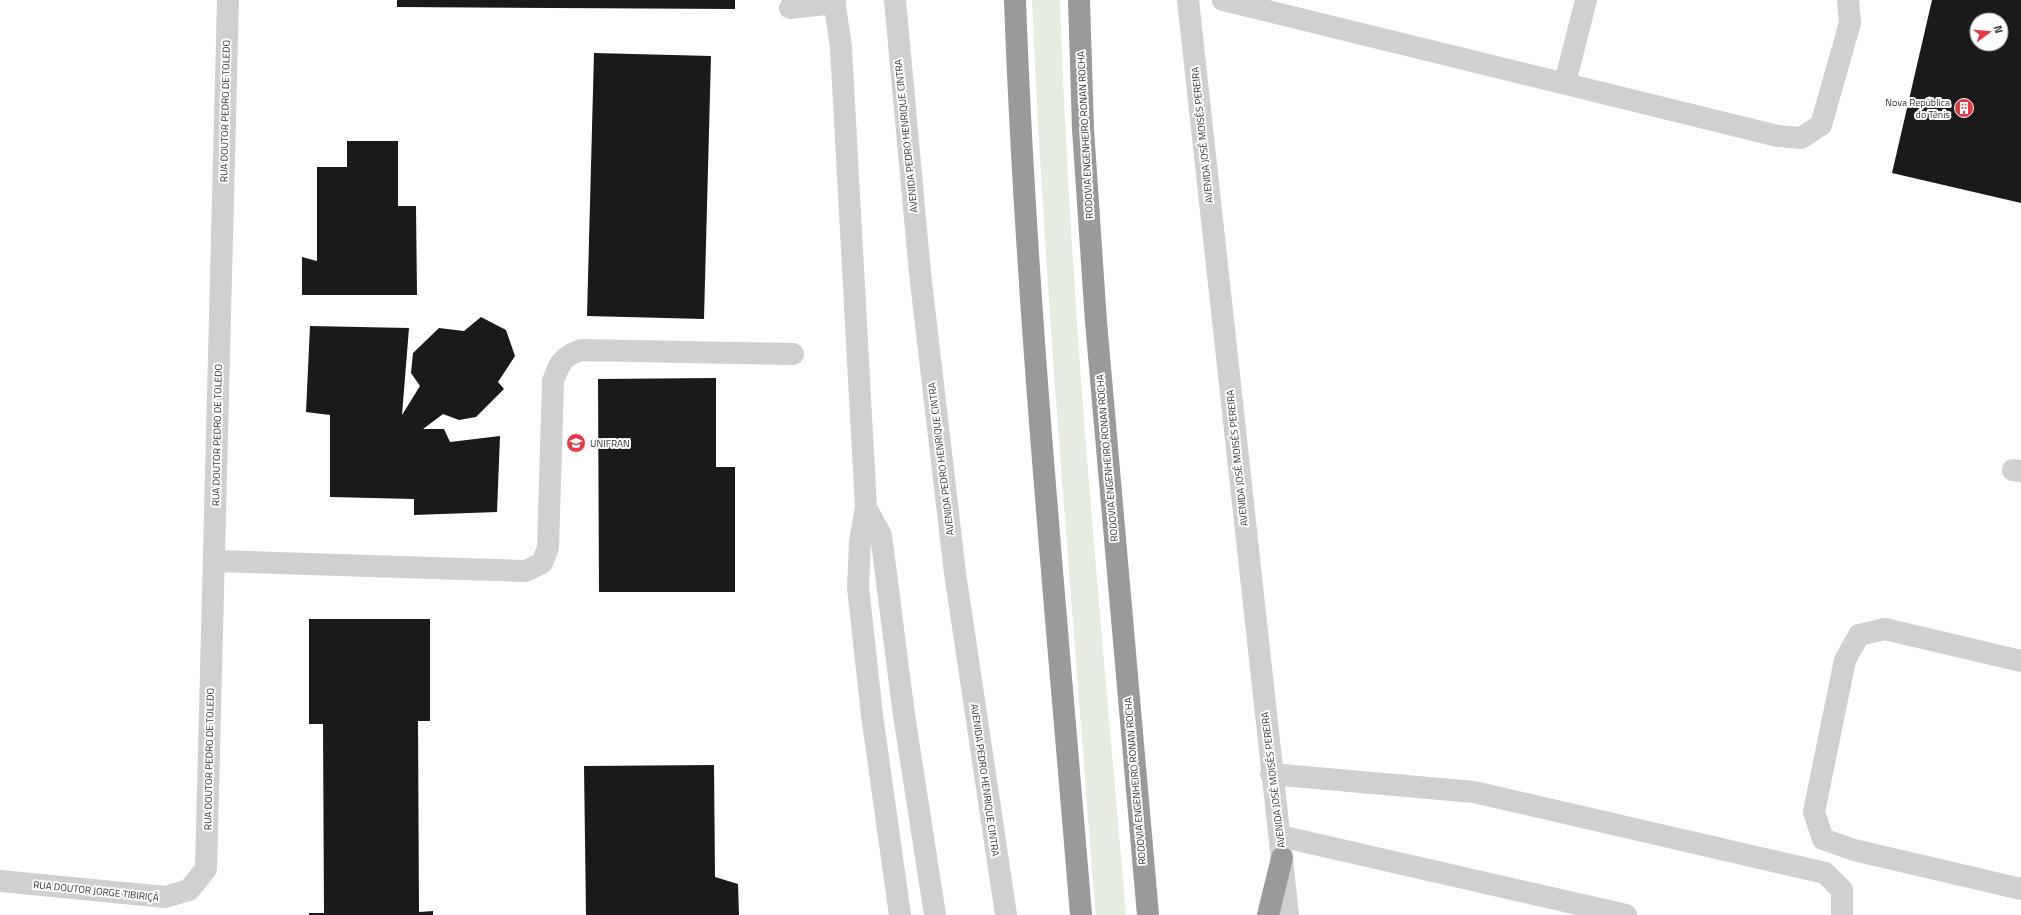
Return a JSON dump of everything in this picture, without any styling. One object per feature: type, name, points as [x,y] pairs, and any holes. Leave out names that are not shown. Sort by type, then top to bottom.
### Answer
[{"type":"highway","points":[[1015,0],[1020,124],[1032,323],[1081,915]]},
{"type":"highway","name":"RODOVIA ENGENHEIRO RONAN ROCHA","points":[[1079,0],[1083,129],[1096,322],[1148,915]]},
{"type":"highway","points":[[1268,915],[1282,858]]},
{"type":"street","name":"RUA DOUTOR PEDRO DE TOLEDO","points":[[206,869],[228,0]]},
{"type":"street","name":"AVENIDA PEDRO HENRIQUE CINTRA","points":[[895,0],[920,273],[955,573],[1006,915]]},
{"type":"street","name":"AVENIDA JOSÉ MOISÉS PEREIRA","points":[[1188,0],[1271,774],[1280,836],[1288,915]]},
{"type":"street","points":[[1223,0],[1259,4],[1778,136],[1801,138],[1821,126],[1850,23],[1848,0]]},
{"type":"street","points":[[1565,83],[1586,0]]},
{"type":"street","points":[[790,8],[835,2],[841,47],[866,508],[860,541],[858,587],[872,715],[900,915]]},
{"type":"street","points":[[214,561],[526,571],[542,563],[548,548],[553,381],[559,363],[568,354],[581,350],[793,354]]},
{"type":"street","points":[[866,508],[880,535],[904,715],[935,915]]},
{"type":"street","points":[[2021,661],[1885,629],[1859,635],[1845,660],[1814,812],[1823,839],[1854,850],[2021,889]]},
{"type":"street","points":[[872,715],[904,715]]},
{"type":"street","points":[[1271,774],[1474,792],[1825,873],[1842,890],[1842,915]]},
{"type":"street","points":[[1280,836],[1626,915]]},
{"type":"street","name":"RUA DOUTOR JORGE TIBIRIÇÁ","points":[[0,881],[165,897],[189,890],[206,869]]},
{"type":"shaded area","points":[[1032,0],[1060,0],[1078,344],[1126,915],[1096,915],[1094,897],[1044,225]]},
{"type":"building","points":[[397,0],[735,0],[735,9],[397,7]]},
{"type":"building","name":"Nova República do Tênis","points":[[1932,0],[2021,0],[2021,203],[1892,173]]},
{"type":"building","points":[[594,53],[711,56],[704,319],[587,316]]},
{"type":"building","points":[[347,141],[398,141],[398,206],[416,206],[417,295],[302,295],[302,257],[317,261],[317,167],[347,167]]},
{"type":"building","points":[[481,317],[506,330],[515,356],[498,382],[504,389],[476,417],[459,420],[443,414],[423,429],[444,429],[450,442],[500,436],[497,512],[414,515],[414,499],[330,497],[330,415],[306,412],[310,326],[409,328],[402,415],[420,386],[411,373],[413,353],[439,328],[464,331]]},
{"type":"building","points":[[716,378],[716,467],[735,467],[735,592],[599,592],[598,379]]},
{"type":"building","points":[[309,619],[430,619],[430,721],[418,721],[419,912],[433,911],[433,915],[309,915],[309,913],[324,913],[323,724],[309,724]]},
{"type":"building","points":[[714,765],[715,877],[738,884],[739,915],[586,915],[584,766]]},
{"type":"place","name":"Nova República do Tênis","points":[[1964,108]]},
{"type":"place","name":"UNIFRAN","points":[[576,443]]}]
